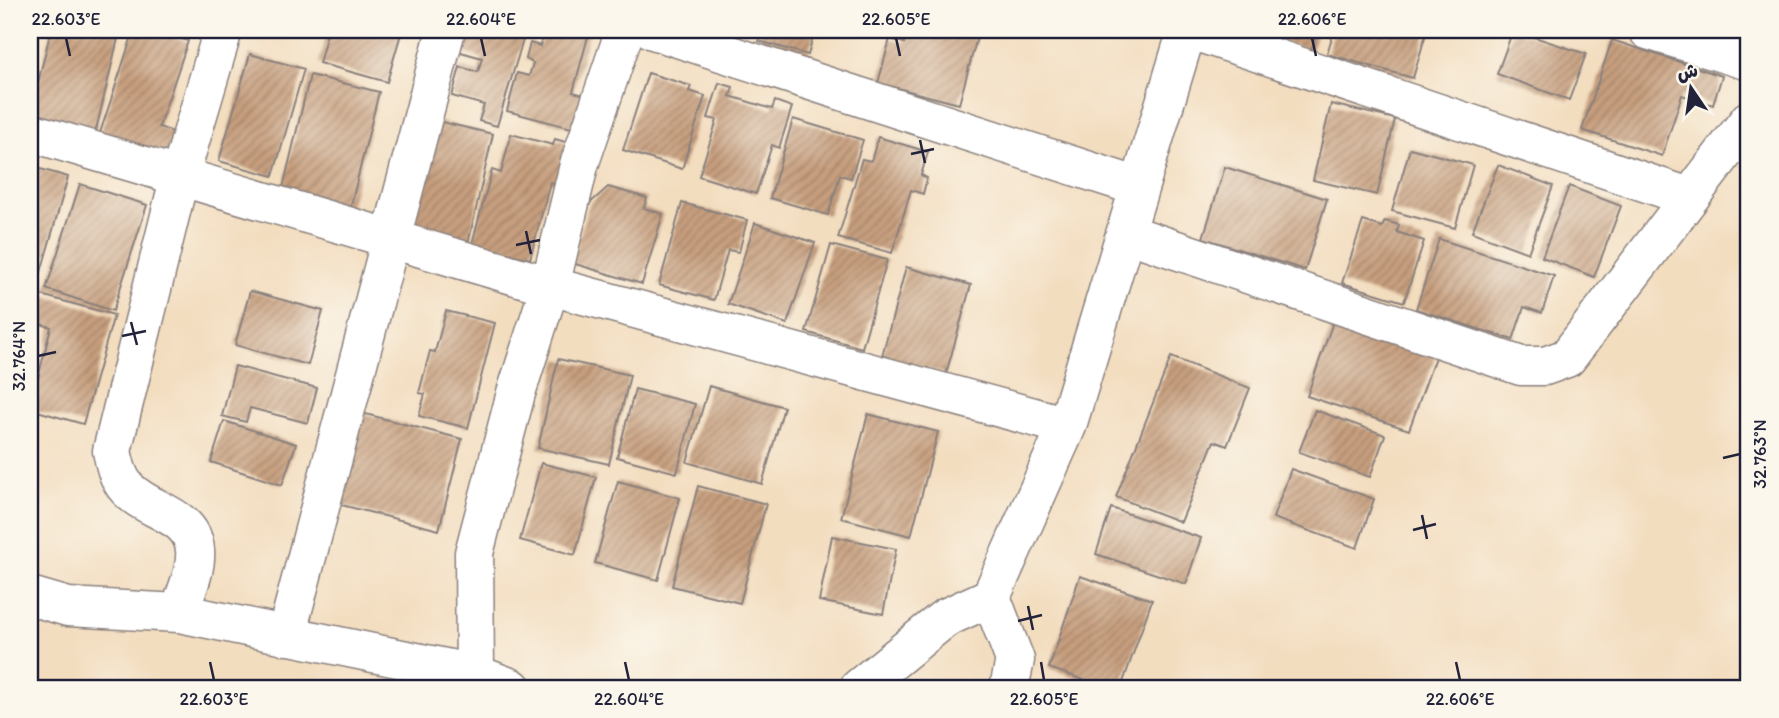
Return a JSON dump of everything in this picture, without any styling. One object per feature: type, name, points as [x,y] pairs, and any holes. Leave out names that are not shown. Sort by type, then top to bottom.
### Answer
[{"type":"street","points":[[179,613],[195,551],[192,535],[183,523],[141,500],[126,488],[116,471],[113,450],[180,176],[223,30]]},
{"type":"street","points":[[286,636],[446,30]]},
{"type":"street","points":[[475,674],[474,553],[516,393],[550,286],[579,165],[625,30]]},
{"type":"street","points":[[653,30],[1139,187]]},
{"type":"street","points":[[859,688],[945,618],[991,597],[1067,426],[1189,30],[1689,197]]},
{"type":"street","points":[[1648,30],[1749,61]]},
{"type":"street","points":[[1126,233],[1521,366],[1545,366],[1567,358],[1749,120]]},
{"type":"street","points":[[30,132],[550,286],[1067,426]]},
{"type":"street","points":[[30,596],[68,607],[179,613],[475,674],[512,688]]},
{"type":"street","points":[[991,597],[1014,660],[1009,688]]},
{"type":"building","points":[[51,30],[120,30],[95,134],[30,115]]},
{"type":"building","points":[[134,30],[154,30],[188,41],[159,127],[176,133],[168,159],[99,136]]},
{"type":"building","points":[[328,30],[402,30],[387,82],[319,63]]},
{"type":"building","points":[[460,30],[526,30],[497,126],[479,121],[484,105],[452,96],[460,67],[478,72],[482,58],[454,50]]},
{"type":"building","points":[[544,30],[589,33],[573,92],[584,95],[575,129],[507,111],[517,73],[529,76],[533,63],[526,59],[530,43],[540,46]]},
{"type":"building","points":[[762,30],[815,30],[808,55],[759,41]]},
{"type":"building","points":[[907,30],[979,30],[959,104],[878,83],[890,39],[904,43]]},
{"type":"building","points":[[1254,30],[1318,30],[1311,51],[1253,33]]},
{"type":"building","points":[[1334,30],[1427,30],[1413,78],[1327,54]]},
{"type":"building","points":[[1513,30],[1586,54],[1569,100],[1497,74]]},
{"type":"building","points":[[1701,30],[1749,30],[1748,44]]},
{"type":"building","points":[[1612,40],[1722,76],[1713,105],[1682,95],[1662,156],[1582,130]]},
{"type":"building","points":[[250,54],[304,69],[273,176],[219,161]]},
{"type":"building","points":[[648,73],[691,86],[689,91],[705,96],[682,169],[623,150]]},
{"type":"building","points":[[310,75],[379,92],[350,209],[282,192]]},
{"type":"building","points":[[719,83],[733,87],[730,96],[772,109],[775,101],[792,107],[779,148],[772,145],[756,194],[699,176],[717,120],[708,118]]},
{"type":"building","points":[[1331,104],[1395,119],[1377,195],[1313,180]]},
{"type":"building","points":[[429,119],[493,134],[468,244],[404,230]]},
{"type":"building","points":[[793,119],[863,140],[851,178],[840,175],[828,215],[770,198]]},
{"type":"building","points":[[511,134],[553,145],[555,139],[569,143],[558,184],[550,182],[530,259],[472,244],[492,170],[501,173]]},
{"type":"building","points":[[878,137],[928,152],[921,175],[927,178],[923,194],[911,190],[892,253],[838,238],[862,159],[871,161]]},
{"type":"building","points":[[1410,148],[1473,165],[1455,228],[1392,211]]},
{"type":"building","points":[[1498,165],[1553,186],[1528,253],[1472,232]]},
{"type":"building","points":[[30,166],[68,177],[39,279],[30,276]]},
{"type":"building","points":[[1225,167],[1327,199],[1305,270],[1203,238]]},
{"type":"building","points":[[80,184],[147,205],[113,311],[46,289]]},
{"type":"building","points":[[1569,186],[1621,206],[1594,277],[1542,257]]},
{"type":"building","points":[[608,187],[647,198],[644,208],[663,214],[642,284],[572,263],[589,204]]},
{"type":"building","points":[[682,203],[747,220],[739,252],[728,250],[714,300],[659,285]]},
{"type":"building","points":[[1363,221],[1382,227],[1385,221],[1399,225],[1397,232],[1424,241],[1404,302],[1342,283]]},
{"type":"building","points":[[755,223],[815,243],[787,324],[728,304]]},
{"type":"building","points":[[1439,239],[1554,276],[1542,313],[1524,307],[1513,340],[1416,309]]},
{"type":"building","points":[[831,245],[887,260],[862,348],[806,332]]},
{"type":"building","points":[[906,267],[971,285],[946,374],[882,356]]},
{"type":"building","points":[[250,291],[323,311],[308,365],[235,345]]},
{"type":"building","points":[[41,295],[114,315],[83,424],[30,409],[51,327],[33,322]]},
{"type":"building","points":[[446,311],[495,323],[468,428],[419,416],[425,394],[419,393],[430,351],[435,352]]},
{"type":"building","points":[[1333,322],[1435,357],[1409,430],[1307,396]]},
{"type":"building","points":[[1171,357],[1250,388],[1227,446],[1214,441],[1181,522],[1116,497]]},
{"type":"building","points":[[558,359],[630,375],[609,464],[538,448]]},
{"type":"building","points":[[235,366],[317,388],[308,423],[250,408],[246,422],[222,416]]},
{"type":"building","points":[[709,386],[784,407],[762,484],[687,462]]},
{"type":"building","points":[[635,389],[695,404],[677,473],[617,457]]},
{"type":"building","points":[[350,410],[462,439],[439,530],[326,501]]},
{"type":"building","points":[[1315,410],[1385,435],[1370,477],[1299,452]]},
{"type":"building","points":[[868,414],[938,432],[911,536],[841,518]]},
{"type":"building","points":[[224,421],[296,444],[282,485],[211,462]]},
{"type":"building","points":[[541,463],[596,477],[575,555],[520,540]]},
{"type":"building","points":[[1291,469],[1374,499],[1357,548],[1273,518]]},
{"type":"building","points":[[618,481],[680,498],[658,580],[595,563]]},
{"type":"building","points":[[698,486],[766,504],[740,603],[672,586]]},
{"type":"building","points":[[1111,508],[1201,538],[1186,584],[1096,554]]},
{"type":"building","points":[[832,536],[896,549],[883,614],[819,601]]},
{"type":"building","points":[[1080,576],[1152,600],[1121,688],[1107,688],[1049,668]]}]
